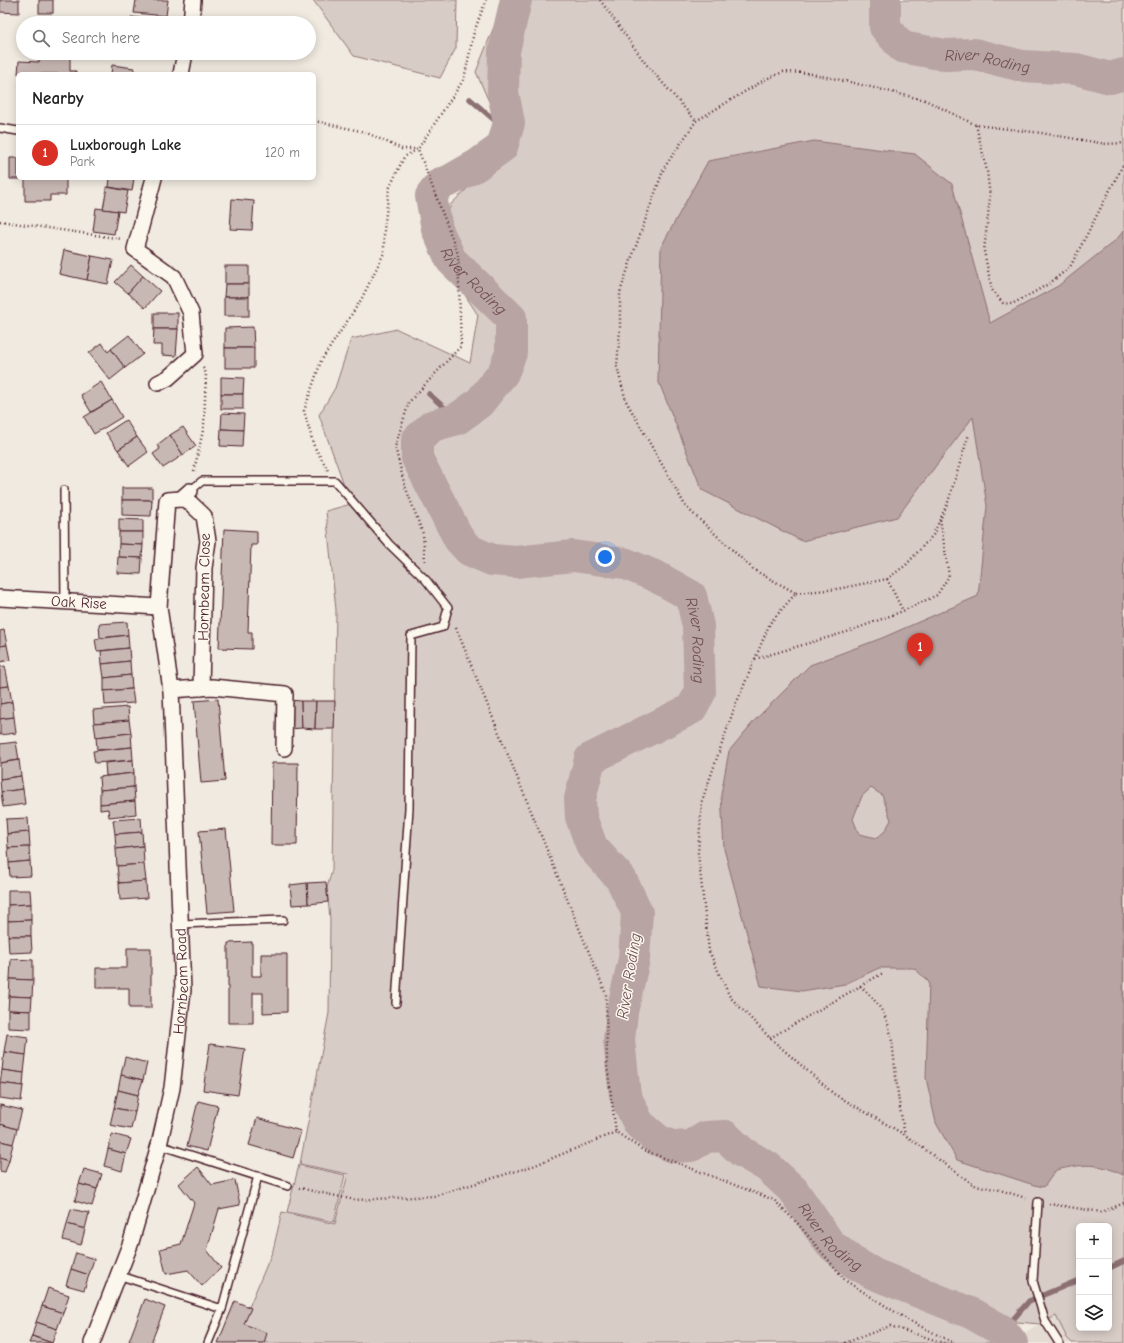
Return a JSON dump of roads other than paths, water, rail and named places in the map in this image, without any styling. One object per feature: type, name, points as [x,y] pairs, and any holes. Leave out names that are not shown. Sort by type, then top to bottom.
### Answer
[{"type":"street","points":[[192,16],[193,0]]},
{"type":"street","points":[[181,72],[184,60]]},
{"type":"street","points":[[153,180],[136,245],[174,277],[191,313],[195,354],[168,378],[158,383]]},
{"type":"street","points":[[159,607],[167,500],[186,495]]},
{"type":"street","name":"Hornbeam Close","points":[[186,495],[186,499],[204,516],[208,541],[204,568],[201,688]]},
{"type":"street","name":"Oak Rise","points":[[0,598],[159,607]]},
{"type":"street","name":"Hornbeam Road","points":[[92,1343],[131,1242],[160,1145],[172,1088],[183,990],[182,924],[171,690],[159,607]]},
{"type":"street","points":[[171,690],[201,688],[285,694],[284,748]]},
{"type":"lane","points":[[0,128],[16,131]]},
{"type":"lane","points":[[186,495],[202,481],[335,481],[389,544],[426,580],[448,608],[443,627],[411,636],[409,808],[396,1003]]},
{"type":"lane","points":[[64,490],[65,602]]},
{"type":"lane","points":[[182,924],[283,920]]},
{"type":"lane","points":[[160,1145],[288,1186]]},
{"type":"lane","points":[[208,1343],[222,1309],[258,1176]]},
{"type":"lane","points":[[1038,1202],[1033,1281],[1045,1321],[1059,1343]]},
{"type":"lane","points":[[118,1275],[222,1309]]},
{"type":"waterway","name":"River Roding","points":[[516,0],[504,51],[503,92],[509,123],[502,147],[477,165],[449,181],[441,183],[431,196],[437,229],[451,260],[511,318],[511,353],[503,373],[479,403],[457,419],[432,426],[417,440],[417,458],[459,539],[469,550],[492,560],[516,562],[573,556],[624,563],[657,577],[691,596],[698,626],[700,693],[691,709],[590,759],[580,799],[581,817],[592,847],[621,879],[637,912],[634,959],[622,1012],[619,1040],[625,1095],[639,1124],[658,1140],[673,1147],[691,1146],[706,1137],[725,1136],[742,1152],[768,1167],[793,1190],[830,1244],[853,1262],[874,1274],[973,1314],[1003,1331],[1012,1343]]},
{"type":"waterway","name":"River Roding","points":[[885,0],[885,27],[902,47],[945,55],[974,54],[1022,66],[1076,69],[1110,78],[1124,74]]},
{"type":"waterway","points":[[470,99],[507,131]]},
{"type":"waterway","points":[[429,394],[457,419]]},
{"type":"waterway","points":[[1112,1267],[1124,1261]]},
{"type":"waterway","points":[[1003,1331],[1029,1301],[1076,1281]]},
{"type":"place","name":"Luxborough Lake","points":[[920,666]]}]
